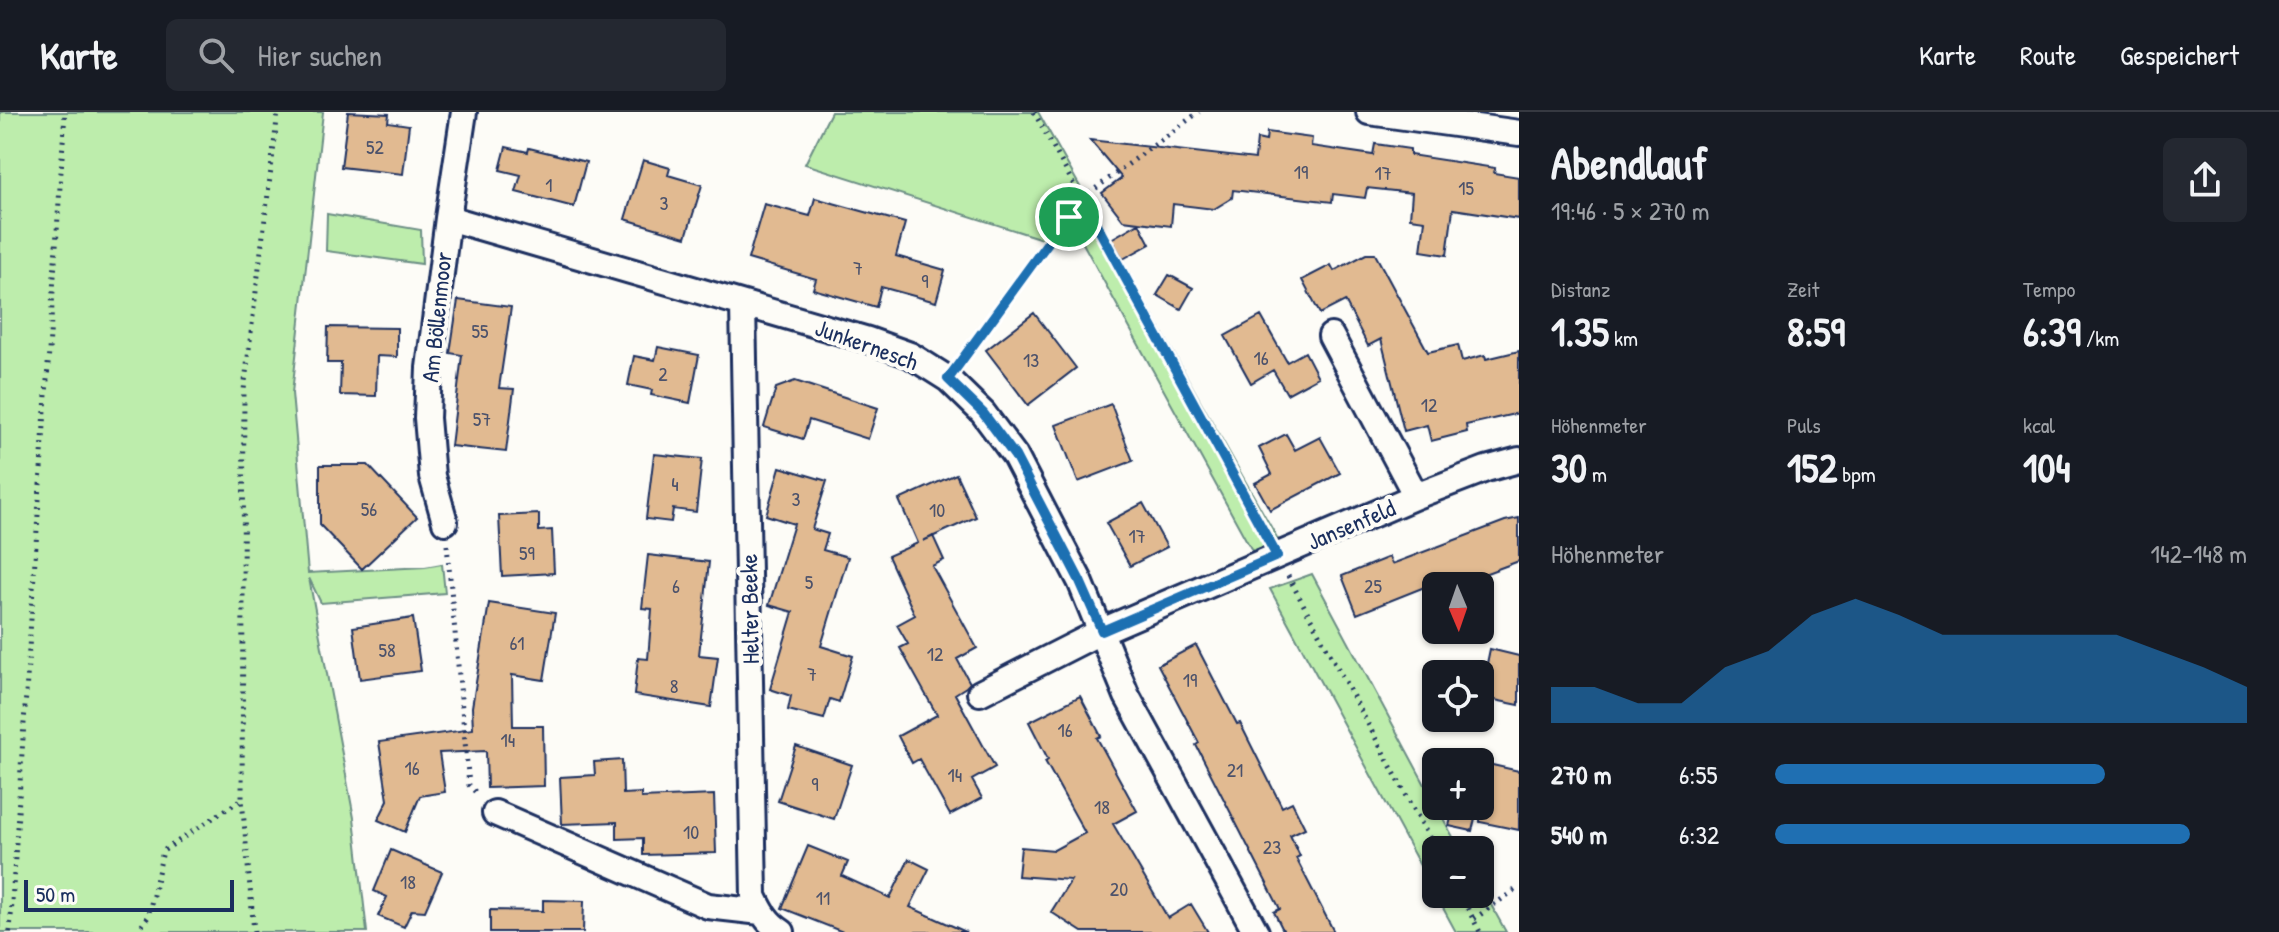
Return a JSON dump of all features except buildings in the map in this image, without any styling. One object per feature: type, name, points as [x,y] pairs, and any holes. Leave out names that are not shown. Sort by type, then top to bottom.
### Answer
[{"type":"street","name":"Am Böllenmoor","points":[[445,522],[432,476],[427,418],[429,368],[464,112]]},
{"type":"street","points":[[1369,112],[1519,133]]},
{"type":"street","name":"Junkernesch","points":[[448,218],[868,340],[910,355],[948,379],[983,413],[1015,456],[1080,581],[1127,696],[1256,932]]},
{"type":"street","name":"Helter Beeke","points":[[743,305],[754,896],[761,912]]},
{"type":"street","name":"Jansenfeld","points":[[1331,336],[1416,496]]},
{"type":"street","name":"Jansenfeld","points":[[980,693],[1102,631],[1416,496],[1519,460]]},
{"type":"street","points":[[495,813],[708,906],[761,912],[772,926],[782,932]]},
{"type":"path","points":[[10,932],[65,112]]},
{"type":"path","points":[[254,932],[242,799],[244,390],[278,112]]},
{"type":"path","points":[[1034,112],[1428,836]]},
{"type":"path","points":[[948,379],[1084,197],[1199,112]]},
{"type":"path","points":[[445,522],[469,785],[495,813]]},
{"type":"path","points":[[137,932],[148,917],[163,851],[242,799]]},
{"type":"path","points":[[1474,919],[1519,887]]},
{"type":"path","points":[[1468,908],[1480,932]]},
{"type":"green space","points":[[0,112],[323,112],[292,393],[308,573],[442,564],[445,593],[321,603],[309,578],[354,818],[367,932],[0,932]]},
{"type":"green space","points":[[831,112],[1038,112],[1280,543],[1255,556],[1074,227],[1058,244],[805,164]]},
{"type":"green space","points":[[327,214],[421,230],[422,264],[326,251]]},
{"type":"green space","points":[[1312,574],[1422,779],[1422,820],[1444,820],[1452,836],[1422,836],[1422,869],[1270,589]]},
{"type":"green space","points":[[1443,908],[1493,908],[1506,932],[1456,932]]},
{"type":"route","points":[[1083,200],[1277,556],[1102,631],[1080,581],[1015,456],[983,413],[948,379],[1069,217],[1083,200]]}]
